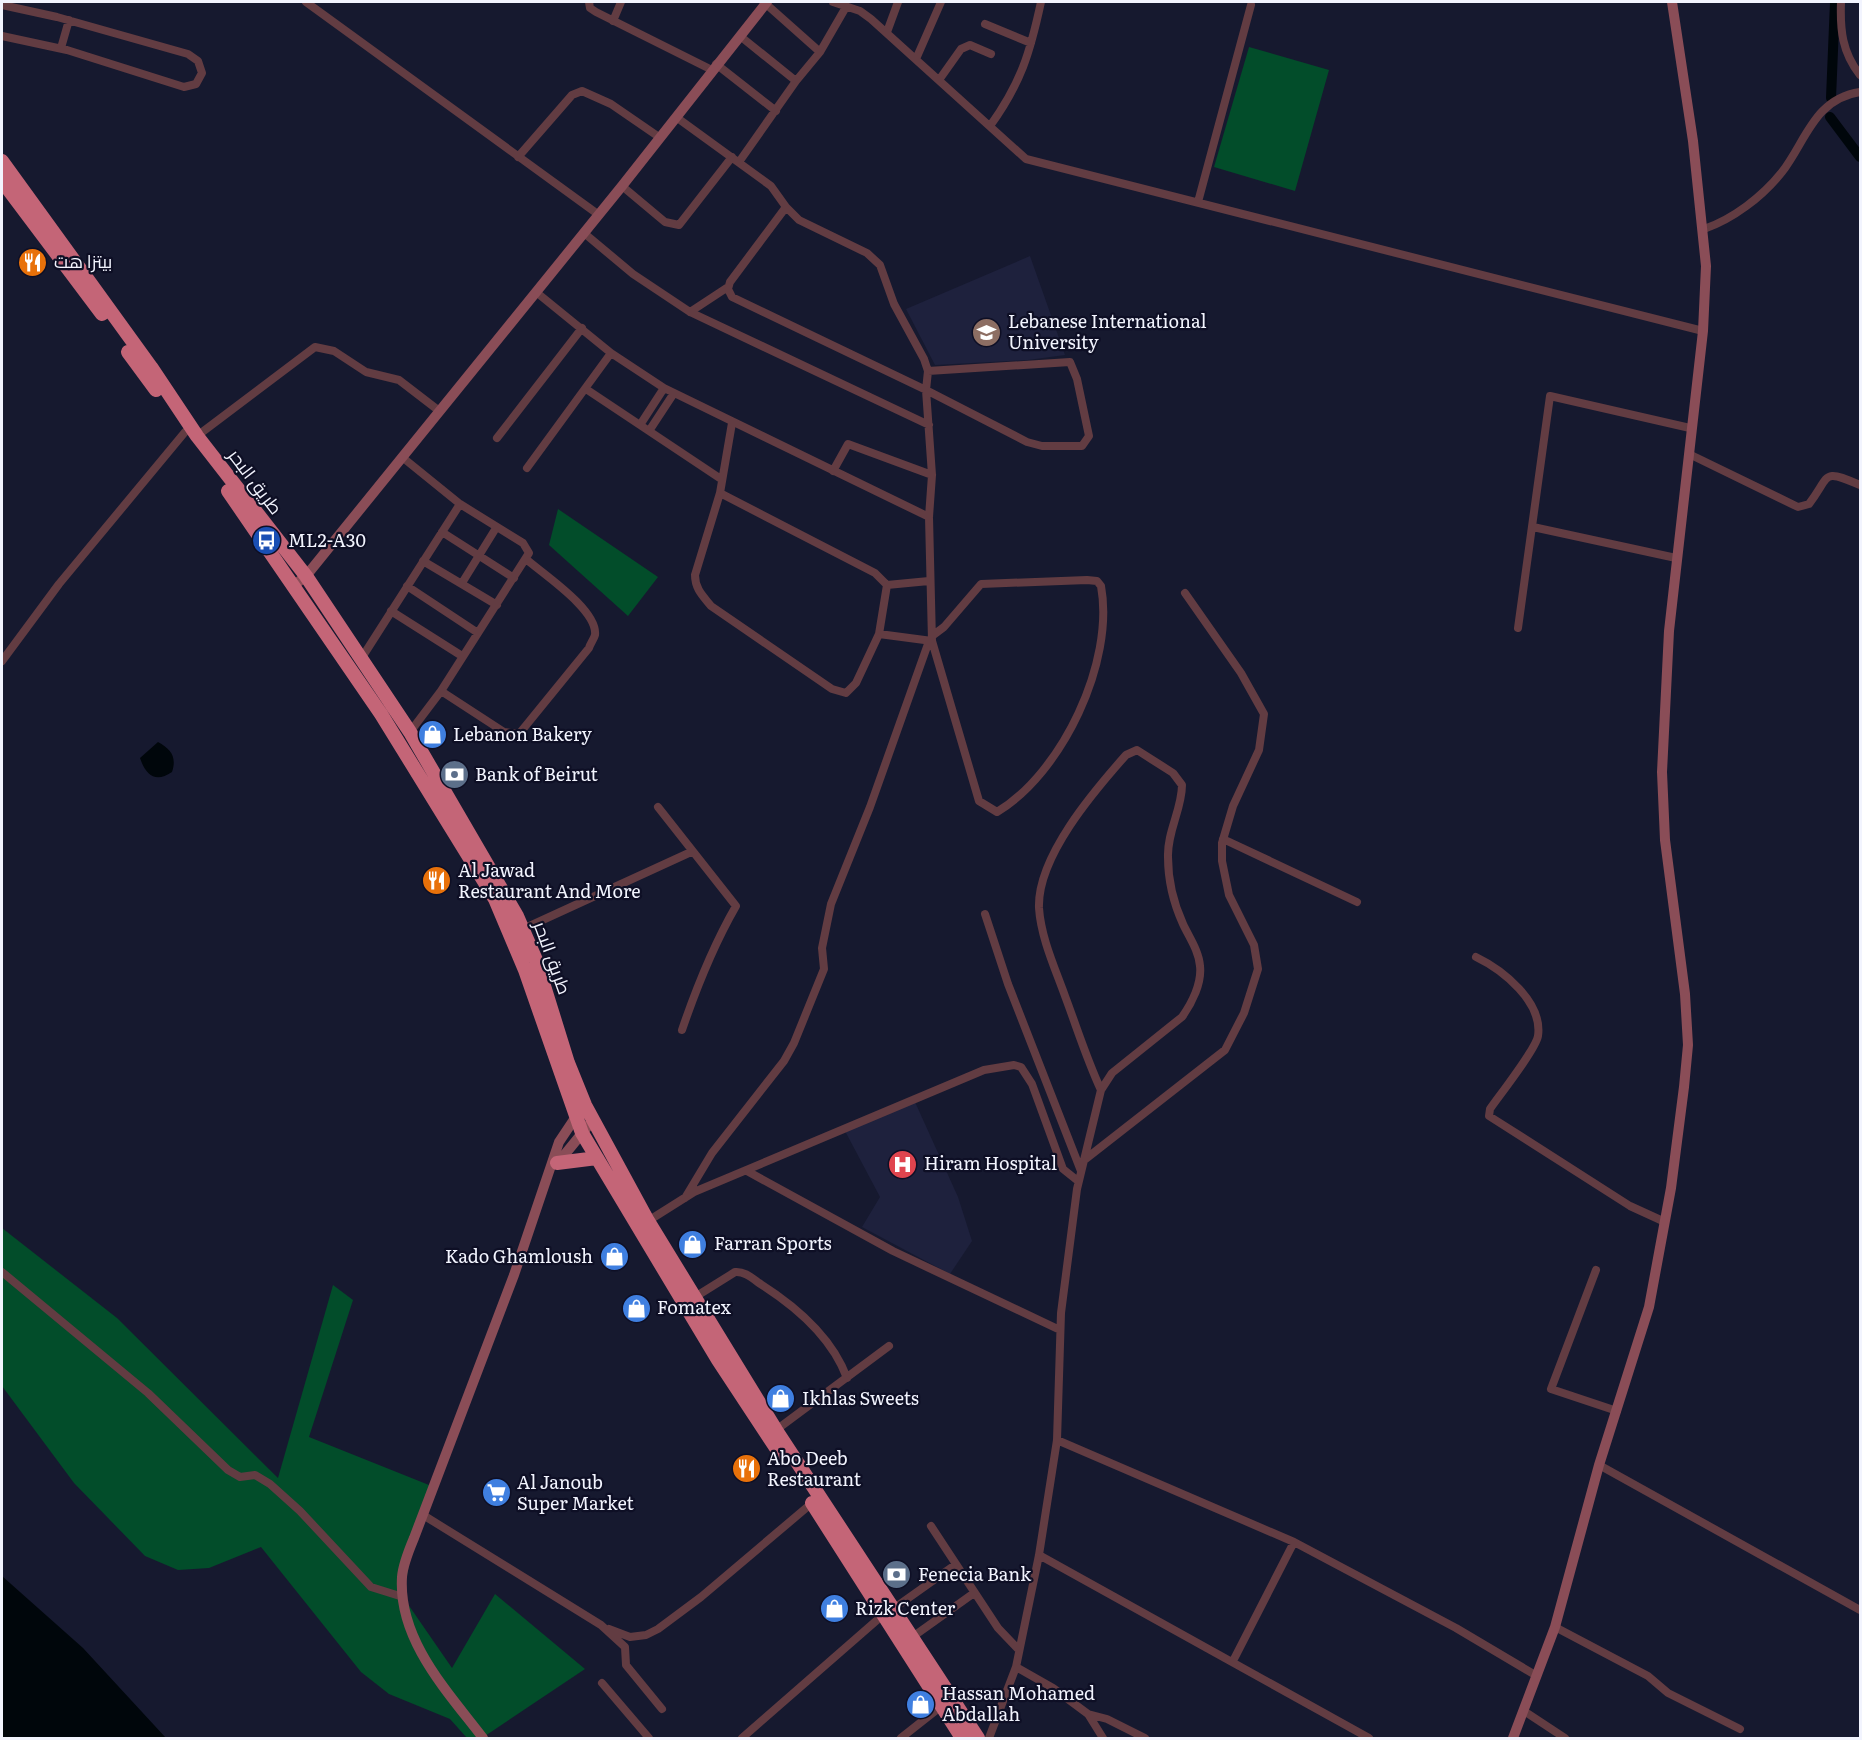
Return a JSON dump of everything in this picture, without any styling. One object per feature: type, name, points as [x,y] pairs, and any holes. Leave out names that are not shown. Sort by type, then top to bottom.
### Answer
[{"type":"highway","name":"طريق البحر","points":[[2,161],[191,434],[404,749],[495,899],[525,970],[582,1133],[714,1353],[812,1503],[888,1611],[911,1638],[962,1738]]},
{"type":"highway","name":"طريق البحر","points":[[2,181],[191,434],[306,576],[410,732],[492,871],[523,929],[536,960],[568,1063],[585,1105],[648,1221],[946,1703],[978,1738]]},
{"type":"highway","points":[[555,1165],[597,1158]]},
{"type":"main road","points":[[293,585],[306,576],[438,410],[599,215],[767,2]]},
{"type":"main road","points":[[1513,1738],[1555,1627],[1599,1465],[1649,1307],[1665,1222],[1688,1045],[1684,973],[1663,815],[1668,641],[1706,290],[1704,229],[1672,2]]},
{"type":"main road","points":[[483,1738],[427,1664],[415,1638],[403,1597],[402,1577],[405,1560],[475,1382],[555,1165],[559,1142],[585,1105]]},
{"type":"main road","points":[[555,1165],[592,1121]]},
{"type":"street","points":[[306,2],[318,6],[518,157],[599,215]]},
{"type":"street","points":[[589,2],[590,8],[614,21],[714,67],[776,111]]},
{"type":"street","points":[[614,21],[621,2]]},
{"type":"street","points":[[767,2],[820,52]]},
{"type":"street","points":[[833,2],[861,11],[887,32],[1026,159],[1703,332]]},
{"type":"street","points":[[887,32],[898,2]]},
{"type":"street","points":[[916,59],[941,2]]},
{"type":"street","points":[[990,126],[1010,97],[1025,67],[1041,2]]},
{"type":"street","points":[[1841,2],[1840,32],[1846,54],[1860,75]]},
{"type":"street","points":[[2,5],[69,20],[194,57],[202,73],[196,84],[184,87],[61,48],[2,36]]},
{"type":"street","points":[[1198,202],[1251,5]]},
{"type":"street","points":[[622,186],[665,222],[679,225],[776,111],[796,81],[820,52],[846,7]]},
{"type":"street","points":[[61,48],[69,20]]},
{"type":"street","points":[[985,24],[1031,43]]},
{"type":"street","points":[[740,36],[796,81]]},
{"type":"street","points":[[939,80],[961,49],[970,45],[992,54]]},
{"type":"street","points":[[518,157],[572,95],[582,91],[611,104],[659,137]]},
{"type":"street","points":[[1704,229],[1731,217],[1776,178],[1800,139],[1823,110],[1842,97],[1860,92]]},
{"type":"street","points":[[676,117],[771,186],[799,220],[867,253],[875,260],[884,275],[894,304],[924,358],[928,371],[926,390],[932,475],[929,517],[931,640],[979,801],[997,812],[1016,801],[1049,762],[1078,716],[1098,657],[1101,586],[1092,580],[1052,579],[981,584],[931,640],[870,807],[831,904],[822,948],[824,969],[794,1043],[784,1061],[712,1153],[685,1198]]},
{"type":"street","points":[[690,312],[728,287],[741,266],[786,207]]},
{"type":"street","points":[[584,233],[633,274],[690,312],[929,425]]},
{"type":"street","points":[[728,287],[732,297],[1035,445],[1082,446],[1089,436],[1077,379],[1070,363],[928,371]]},
{"type":"street","points":[[536,292],[611,353],[664,388],[929,517]]},
{"type":"street","points":[[497,438],[582,328]]},
{"type":"street","points":[[2,661],[59,584],[191,434],[315,347],[334,351],[366,372],[399,380],[438,410]]},
{"type":"street","points":[[527,468],[611,353]]},
{"type":"street","points":[[640,425],[664,388]]},
{"type":"street","points":[[586,389],[721,479]]},
{"type":"street","points":[[649,431],[674,393]]},
{"type":"street","points":[[1518,628],[1550,396],[1690,428]]},
{"type":"street","points":[[732,423],[720,492],[695,575],[695,584],[711,606],[840,692],[850,691],[879,633],[887,585]]},
{"type":"street","points":[[833,471],[848,444],[853,444],[871,453],[932,475]]},
{"type":"street","points":[[1689,454],[1798,507],[1809,504],[1829,475],[1839,476],[1860,485]]},
{"type":"street","points":[[402,457],[460,504],[528,547],[526,559],[514,578],[441,691],[410,732]]},
{"type":"street","points":[[720,492],[875,573],[887,585],[929,582]]},
{"type":"street","points":[[361,658],[460,504]]},
{"type":"street","points":[[1533,526],[1676,558]]},
{"type":"street","points":[[462,583],[496,528]]},
{"type":"street","points":[[442,532],[514,578]]},
{"type":"street","points":[[441,691],[504,732],[519,734],[589,648],[595,635],[582,605],[526,559]]},
{"type":"street","points":[[423,561],[497,604]]},
{"type":"street","points":[[407,586],[478,633]]},
{"type":"street","points":[[1083,1161],[1226,1050],[1244,1013],[1256,977],[1258,958],[1254,945],[1228,895],[1222,861],[1223,839],[1233,806],[1259,750],[1264,714],[1241,673],[1185,593]]},
{"type":"street","points":[[391,611],[462,656]]},
{"type":"street","points":[[879,633],[931,640]]},
{"type":"street","points":[[989,1738],[1016,1668],[1038,1555],[1057,1440],[1060,1330],[1066,1265],[1078,1181],[1101,1090],[1112,1073],[1182,1017],[1190,1006],[1200,974],[1198,956],[1173,900],[1170,883],[1168,854],[1171,829],[1182,785],[1173,773],[1137,750],[1126,755],[1079,812],[1055,855],[1041,892],[1041,920],[1049,950],[1084,1051],[1101,1090]]},
{"type":"street","points":[[658,807],[691,852],[736,906],[717,939],[698,982],[682,1030]]},
{"type":"street","points":[[1223,839],[1357,902]]},
{"type":"street","points":[[523,929],[691,852]]},
{"type":"street","points":[[985,914],[1008,984],[1081,1170]]},
{"type":"street","points":[[1476,957],[1517,987],[1530,1003],[1538,1022],[1538,1038],[1490,1110],[1489,1116],[1630,1206],[1665,1222]]},
{"type":"street","points":[[648,1221],[685,1198],[808,1142],[974,1074],[1014,1065],[1022,1067],[1032,1084],[1062,1169],[1078,1181]]},
{"type":"street","points":[[747,1171],[893,1251],[1060,1330]]},
{"type":"street","points":[[1596,1270],[1551,1389],[1617,1411]]},
{"type":"street","points":[[2,1272],[148,1393],[228,1470],[240,1477],[255,1475],[270,1484],[300,1511],[371,1587],[403,1597]]},
{"type":"street","points":[[695,1297],[735,1272],[746,1274],[793,1305],[838,1360],[847,1378]]},
{"type":"street","points":[[776,1430],[889,1346]]},
{"type":"street","points":[[1057,1440],[1294,1542],[1456,1628],[1537,1676]]},
{"type":"street","points":[[1599,1465],[1860,1610]]},
{"type":"street","points":[[423,1515],[601,1625],[630,1637],[646,1635],[658,1629],[701,1597],[812,1503]]},
{"type":"street","points":[[931,1526],[998,1628],[1019,1650]]},
{"type":"street","points":[[1233,1661],[1294,1542]]},
{"type":"street","points":[[1038,1555],[1369,1738]]},
{"type":"street","points":[[742,1738],[888,1611],[955,1565]]},
{"type":"street","points":[[911,1638],[974,1593]]},
{"type":"street","points":[[601,1625],[625,1647],[626,1665],[662,1709]]},
{"type":"street","points":[[1555,1627],[1648,1676],[1668,1693],[1740,1729]]},
{"type":"street","points":[[1016,1668],[1053,1688],[1088,1714],[1103,1738]]},
{"type":"street","points":[[602,1683],[649,1738]]},
{"type":"street","points":[[901,1738],[946,1703]]},
{"type":"street","points":[[1524,1712],[1565,1738]]},
{"type":"street","points":[[1088,1714],[1107,1719],[1145,1738]]},
{"type":"shaded area","name":"Lebanese International University","points":[[1030,256],[1065,355],[1028,360],[935,365],[906,309]]},
{"type":"shaded area","points":[[158,742],[172,754],[174,762],[172,772],[161,777],[152,776],[145,769],[140,758]]},
{"type":"shaded area","name":"Hiram Hospital","points":[[915,1102],[958,1197],[972,1241],[950,1274],[862,1227],[880,1197],[845,1131]]},
{"type":"shaded area","points":[[2,1576],[83,1648],[166,1738],[2,1738]]},
{"type":"green space","points":[[1249,47],[1329,70],[1295,191],[1214,167]]},
{"type":"green space","points":[[558,509],[658,577],[628,616],[549,545]]},
{"type":"green space","points":[[2,1228],[117,1318],[278,1478],[333,1285],[353,1300],[309,1437],[434,1487],[414,1538],[403,1597],[452,1668],[495,1594],[585,1669],[482,1738],[467,1738],[450,1719],[389,1694],[361,1672],[261,1547],[209,1568],[178,1570],[145,1556],[74,1483],[2,1386]]},
{"type":"waterway","points":[[1831,98],[1835,2]]},
{"type":"waterway","points":[[1830,117],[1860,157]]},
{"type":"place","name":"بيتزا هت","points":[[33,262]]},
{"type":"place","name":"Lebanese International University","points":[[987,332]]},
{"type":"place","name":"ML2-A30","points":[[267,541]]},
{"type":"place","name":"Lebanon Bakery","points":[[432,735]]},
{"type":"place","name":"Bank of Beirut","points":[[454,775]]},
{"type":"place","name":"Al Jawad Restaurant And More","points":[[437,881]]},
{"type":"place","name":"Hiram Hospital","points":[[903,1164]]},
{"type":"place","name":"Farran Sports","points":[[693,1244]]},
{"type":"place","name":"Kado Ghamloush","points":[[614,1257]]},
{"type":"place","name":"Fomatex","points":[[636,1308]]},
{"type":"place","name":"Ikhlas Sweets","points":[[781,1399]]},
{"type":"place","name":"Abo Deeb Restaurant","points":[[746,1469]]},
{"type":"place","name":"Al Janoub Super Market","points":[[496,1493]]},
{"type":"place","name":"Fenecia Bank","points":[[897,1575]]},
{"type":"place","name":"Rizk Center","points":[[834,1609]]},
{"type":"place","name":"Hassan Mohamed Abdallah","points":[[921,1704]]}]
